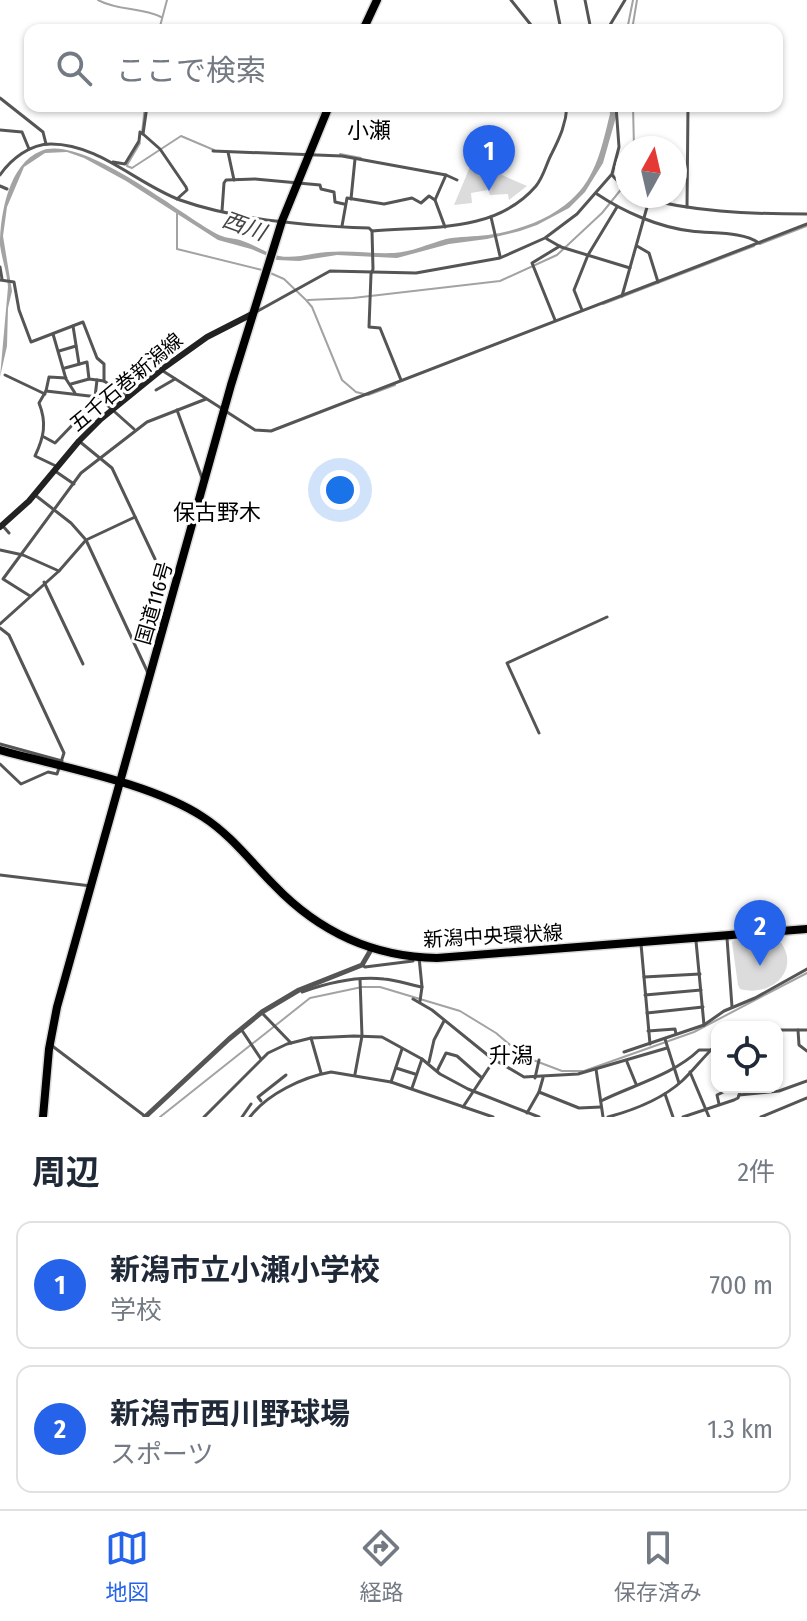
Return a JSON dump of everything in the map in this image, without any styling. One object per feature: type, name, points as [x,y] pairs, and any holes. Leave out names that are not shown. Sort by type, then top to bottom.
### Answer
[{"type":"main road","points":[[366,24],[377,0]]},
{"type":"main road","name":"国道116号","points":[[43,1117],[57,1007],[149,677],[282,221],[326,112]]},
{"type":"main road","name":"五千石巻新潟線","points":[[1,526],[35,495],[79,441],[113,410],[207,337],[254,313]]},
{"type":"main road","name":"新潟中央環状線","points":[[0,747],[163,796],[204,818],[230,838],[274,885],[312,918],[344,938],[416,959],[807,929]]},
{"type":"street","points":[[511,0],[530,24]]},
{"type":"street","points":[[555,0],[560,24]]},
{"type":"street","points":[[585,0],[590,24]]},
{"type":"street","points":[[611,24],[625,0]]},
{"type":"street","points":[[0,98],[43,132],[46,144]]},
{"type":"street","points":[[143,134],[146,112]]},
{"type":"street","points":[[0,175],[9,163],[29,149],[46,144],[76,148],[177,199],[222,211],[282,221],[369,228],[372,231],[445,227],[491,217],[511,207],[536,186],[562,134],[566,112]]},
{"type":"street","points":[[254,313],[326,272],[416,273],[500,258],[545,238],[577,214],[612,175],[619,147],[616,112]]},
{"type":"street","points":[[688,112],[687,207],[762,214],[807,214]]},
{"type":"street","points":[[0,130],[22,132],[29,149]]},
{"type":"street","points":[[109,162],[125,164],[139,141],[140,132],[160,149],[186,187],[187,190],[177,199]]},
{"type":"street","points":[[213,151],[356,158],[446,175],[457,180]]},
{"type":"street","points":[[228,152],[234,181]]},
{"type":"street","points":[[351,199],[356,158]]},
{"type":"street","points":[[435,200],[446,175]]},
{"type":"street","points":[[612,175],[615,178]]},
{"type":"street","points":[[222,211],[226,180],[255,179],[320,185],[321,189],[334,192],[335,202],[344,204]]},
{"type":"street","points":[[0,186],[7,189]]},
{"type":"street","points":[[596,193],[615,206]]},
{"type":"street","points":[[342,226],[347,198],[384,204],[409,198],[421,203],[429,196],[435,200],[445,227]]},
{"type":"street","points":[[582,310],[574,290],[588,255],[616,208]]},
{"type":"street","points":[[619,208],[687,231],[746,237],[759,243]]},
{"type":"street","points":[[622,296],[647,208]]},
{"type":"street","points":[[491,217],[500,258]]},
{"type":"street","points":[[161,370],[255,430],[266,432],[807,224]]},
{"type":"street","points":[[372,231],[369,327],[380,328],[401,380]]},
{"type":"street","points":[[545,238],[560,246],[630,268]]},
{"type":"street","points":[[555,320],[532,263],[560,246]]},
{"type":"street","points":[[636,246],[649,253],[658,282]]},
{"type":"street","points":[[0,267],[2,280],[12,282],[31,342],[83,322],[97,358],[104,364],[104,381]]},
{"type":"street","points":[[73,326],[79,364]]},
{"type":"street","points":[[53,334],[66,378],[76,394]]},
{"type":"street","points":[[59,351],[76,346]]},
{"type":"street","points":[[64,369],[97,358]]},
{"type":"street","points":[[87,362],[89,379]]},
{"type":"street","points":[[5,375],[46,393],[95,397],[104,401],[135,429]]},
{"type":"street","points":[[66,378],[49,377],[46,393],[39,403],[43,412],[44,437],[35,456],[74,484]]},
{"type":"street","points":[[71,384],[89,379],[104,381],[129,398]]},
{"type":"street","points":[[156,390],[175,379]]},
{"type":"street","points":[[95,397],[97,380]]},
{"type":"street","points":[[0,585],[81,473],[102,459],[135,429],[206,399]]},
{"type":"street","points":[[44,437],[55,443],[82,415],[104,401]]},
{"type":"street","points":[[177,410],[204,482]]},
{"type":"street","points":[[79,441],[112,468],[155,559]]},
{"type":"street","points":[[35,495],[71,523],[86,540],[149,677]]},
{"type":"street","points":[[0,764],[21,784],[48,772],[57,774],[64,753],[9,635],[0,626],[59,571],[86,540],[135,517]]},
{"type":"street","points":[[1,526],[9,533]]},
{"type":"street","points":[[0,550],[23,555],[59,571]]},
{"type":"street","points":[[3,579],[30,596]]},
{"type":"street","points":[[44,582],[83,664]]},
{"type":"street","points":[[539,733],[507,663],[607,617]]},
{"type":"street","points":[[0,875],[91,886]]},
{"type":"street","points":[[727,935],[732,1009]]},
{"type":"street","points":[[695,937],[704,1025]]},
{"type":"street","points":[[641,942],[650,1044]]},
{"type":"street","points":[[50,1044],[146,1117],[262,1012],[299,990],[362,965],[372,948]]},
{"type":"street","points":[[362,965],[416,959],[422,987],[420,1002]]},
{"type":"street","points":[[624,1052],[704,1025],[724,1011],[807,969]]},
{"type":"street","points":[[346,972],[350,981]]},
{"type":"street","points":[[644,977],[701,974]]},
{"type":"street","points":[[302,992],[360,979],[384,979],[422,987]]},
{"type":"street","points":[[355,1074],[362,1036],[360,979]]},
{"type":"street","points":[[645,995],[702,990]]},
{"type":"street","points":[[413,999],[494,1060],[524,1077],[578,1074],[667,1048]]},
{"type":"street","points":[[647,1013],[703,1007]]},
{"type":"street","points":[[262,1012],[291,1043]]},
{"type":"street","points":[[428,1063],[434,1040],[444,1021]]},
{"type":"street","points":[[241,1029],[261,1059]]},
{"type":"street","points":[[648,1031],[675,1029],[676,1035]]},
{"type":"street","points":[[783,1030],[807,1030]]},
{"type":"street","points":[[798,1030],[799,1045],[807,1051]]},
{"type":"street","points":[[204,1117],[261,1059],[291,1043],[311,1038],[362,1036],[382,1037],[474,1091],[539,1117]]},
{"type":"street","points":[[311,1038],[321,1074]]},
{"type":"street","points":[[665,1039],[679,1083]]},
{"type":"street","points":[[391,1082],[402,1049]]},
{"type":"street","points":[[601,1101],[690,1059],[699,1050],[711,1050]]},
{"type":"street","points":[[596,1069],[605,1117],[646,1104],[665,1093],[711,1050]]},
{"type":"street","points":[[437,1071],[446,1053],[463,1060],[482,1078]]},
{"type":"street","points":[[412,1088],[422,1059]]},
{"type":"street","points":[[463,1107],[494,1060]]},
{"type":"street","points":[[535,1078],[539,1060]]},
{"type":"street","points":[[627,1060],[636,1084]]},
{"type":"street","points":[[396,1068],[416,1075]]},
{"type":"street","points":[[690,1072],[709,1117]]},
{"type":"street","points":[[250,1117],[262,1102],[321,1074],[355,1074],[391,1082],[493,1117]]},
{"type":"street","points":[[262,1102],[258,1097],[286,1075]]},
{"type":"street","points":[[527,1113],[543,1078]]},
{"type":"street","points":[[783,1090],[807,1081]]},
{"type":"street","points":[[539,1092],[579,1108],[601,1107]]},
{"type":"street","points":[[665,1093],[673,1117]]},
{"type":"street","points":[[720,1105],[717,1095],[721,1093]]},
{"type":"street","points":[[683,1117],[738,1098],[740,1093]]},
{"type":"street","points":[[761,1117],[807,1098]]},
{"type":"street","points":[[242,1117],[251,1104]]},
{"type":"shaded area","points":[[616,112],[616,117],[603,163],[585,192],[569,208],[520,231],[449,244],[397,258],[337,255],[299,261],[277,260],[218,240],[84,158],[67,152],[45,153],[24,167],[7,207],[3,236],[12,291],[8,308],[7,346],[0,377],[8,287],[0,245],[2,219],[14,178],[30,157],[41,151],[59,149],[104,164],[217,234],[274,255],[394,253],[456,237],[510,231],[543,219],[562,207],[580,191],[593,171],[610,114]]},
{"type":"shaded area","points":[[472,162],[527,186],[509,200],[508,194],[490,195],[488,190],[471,193],[472,203],[454,205]]},
{"type":"shaded area","points":[[739,937],[779,940],[787,961],[785,970],[773,985],[752,991],[740,989],[732,942]]},
{"type":"waterway","points":[[98,0],[161,17]]},
{"type":"waterway","points":[[161,24],[167,0]]},
{"type":"waterway","points":[[628,24],[633,0]]},
{"type":"waterway","points":[[633,24],[637,0]]},
{"type":"waterway","points":[[142,133],[144,112]]},
{"type":"waterway","points":[[633,112],[634,136]]},
{"type":"waterway","points":[[127,166],[132,168],[181,136],[214,150]]},
{"type":"waterway","points":[[127,165],[140,143]]},
{"type":"waterway","points":[[340,154],[361,158]]},
{"type":"waterway","points":[[308,300],[353,298],[500,281],[557,255],[615,197]]},
{"type":"waterway","points":[[177,214],[177,249],[262,270]]},
{"type":"waterway","points":[[760,244],[807,226]]},
{"type":"waterway","points":[[603,304],[754,246]]},
{"type":"waterway","points":[[268,272],[284,279],[312,307],[342,380],[356,392],[368,395],[395,385]]},
{"type":"waterway","points":[[160,1117],[310,998],[362,987],[380,987],[460,1011],[533,1060],[562,1071],[584,1071],[694,1032],[807,973]]},
{"type":"place","name":"新潟市立小瀬小学校","points":[[489,191]]},
{"type":"place","name":"新潟市西川野球場","points":[[760,966]]},
{"type":"district","name":"小瀬","points":[[369,130]]},
{"type":"district","name":"保古野木","points":[[217,512]]},
{"type":"district","name":"升潟","points":[[511,1055]]},
{"type":"water label","name":"西川","points":[[244,226]]}]
